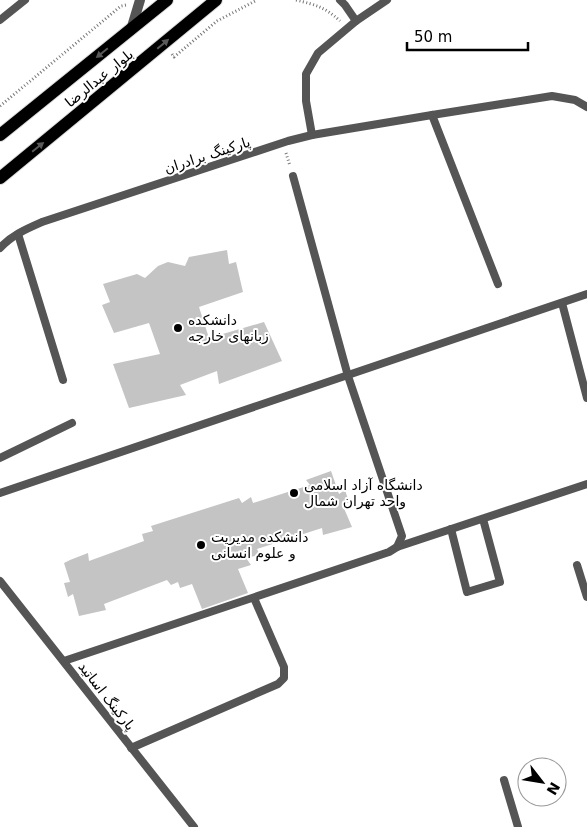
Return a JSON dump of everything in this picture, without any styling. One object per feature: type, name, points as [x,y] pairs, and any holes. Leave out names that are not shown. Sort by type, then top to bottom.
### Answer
[{"type":"main road","name":"بلوار عبدالرضا","points":[[0,135],[167,0]]},
{"type":"main road","name":"بلوار عبدالرضا","points":[[0,178],[216,0]]},
{"type":"street","points":[[131,30],[140,0]]},
{"type":"lane","points":[[0,20],[25,0]]},
{"type":"lane","points":[[340,0],[345,4],[356,21]]},
{"type":"lane","points":[[312,135],[306,101],[306,74],[318,53],[356,21],[387,0]]},
{"type":"lane","name":"پارکینگ برادران","points":[[0,248],[8,240],[25,229],[42,222],[284,142],[312,135],[552,96],[575,100],[587,107]]},
{"type":"lane","points":[[432,115],[498,284]]},
{"type":"lane","points":[[293,176],[348,376],[402,536],[397,547]]},
{"type":"lane","points":[[18,234],[63,380]]},
{"type":"lane","points":[[0,493],[587,294]]},
{"type":"lane","points":[[562,303],[587,398]]},
{"type":"lane","points":[[0,458],[72,423]]},
{"type":"lane","points":[[64,662],[389,552],[397,547],[587,484]]},
{"type":"lane","points":[[451,529],[467,592],[500,582],[483,519]]},
{"type":"lane","points":[[577,565],[587,597]]},
{"type":"lane","name":"پارکینگ اساتید","points":[[0,581],[194,827]]},
{"type":"lane","points":[[132,748],[278,684],[284,678],[284,667],[254,598]]},
{"type":"lane","points":[[504,780],[518,827]]},
{"type":"path","points":[[164,43],[174,57],[217,22],[257,0]]},
{"type":"path","points":[[296,0],[318,6],[329,12],[348,28]]},
{"type":"path","points":[[0,106],[121,6],[128,4],[137,11]]},
{"type":"path","points":[[284,142],[293,176]]},
{"type":"building","name":"دانشکده زبانهای خارجه","points":[[227,250],[229,264],[236,262],[243,292],[199,307],[209,338],[264,322],[282,361],[219,384],[217,371],[180,385],[186,395],[129,408],[113,364],[160,354],[149,323],[114,333],[102,305],[110,302],[103,284],[137,274],[145,278],[158,266],[168,262],[185,266],[189,257]]},
{"type":"building","name":"دانشکده مدیریت و علوم انسانی","points":[[331,471],[339,494],[345,490],[349,502],[343,506],[352,527],[323,535],[322,528],[257,549],[260,555],[246,558],[251,565],[238,569],[248,593],[202,609],[192,584],[180,588],[178,582],[171,585],[167,580],[104,604],[106,610],[79,616],[73,594],[68,597],[64,583],[70,582],[64,563],[70,560],[88,553],[89,561],[144,541],[142,534],[153,531],[151,526],[239,498],[242,503],[251,497],[253,503],[310,485],[306,480]]},
{"type":"place","name":"دانشکده زبانهای خارجه","points":[[178,328]]},
{"type":"place","name":"دانشگاه آزاد اسلامی واحد تهران شمال","points":[[294,493]]},
{"type":"place","name":"دانشکده مدیریت و علوم انسانی","points":[[201,545]]}]
